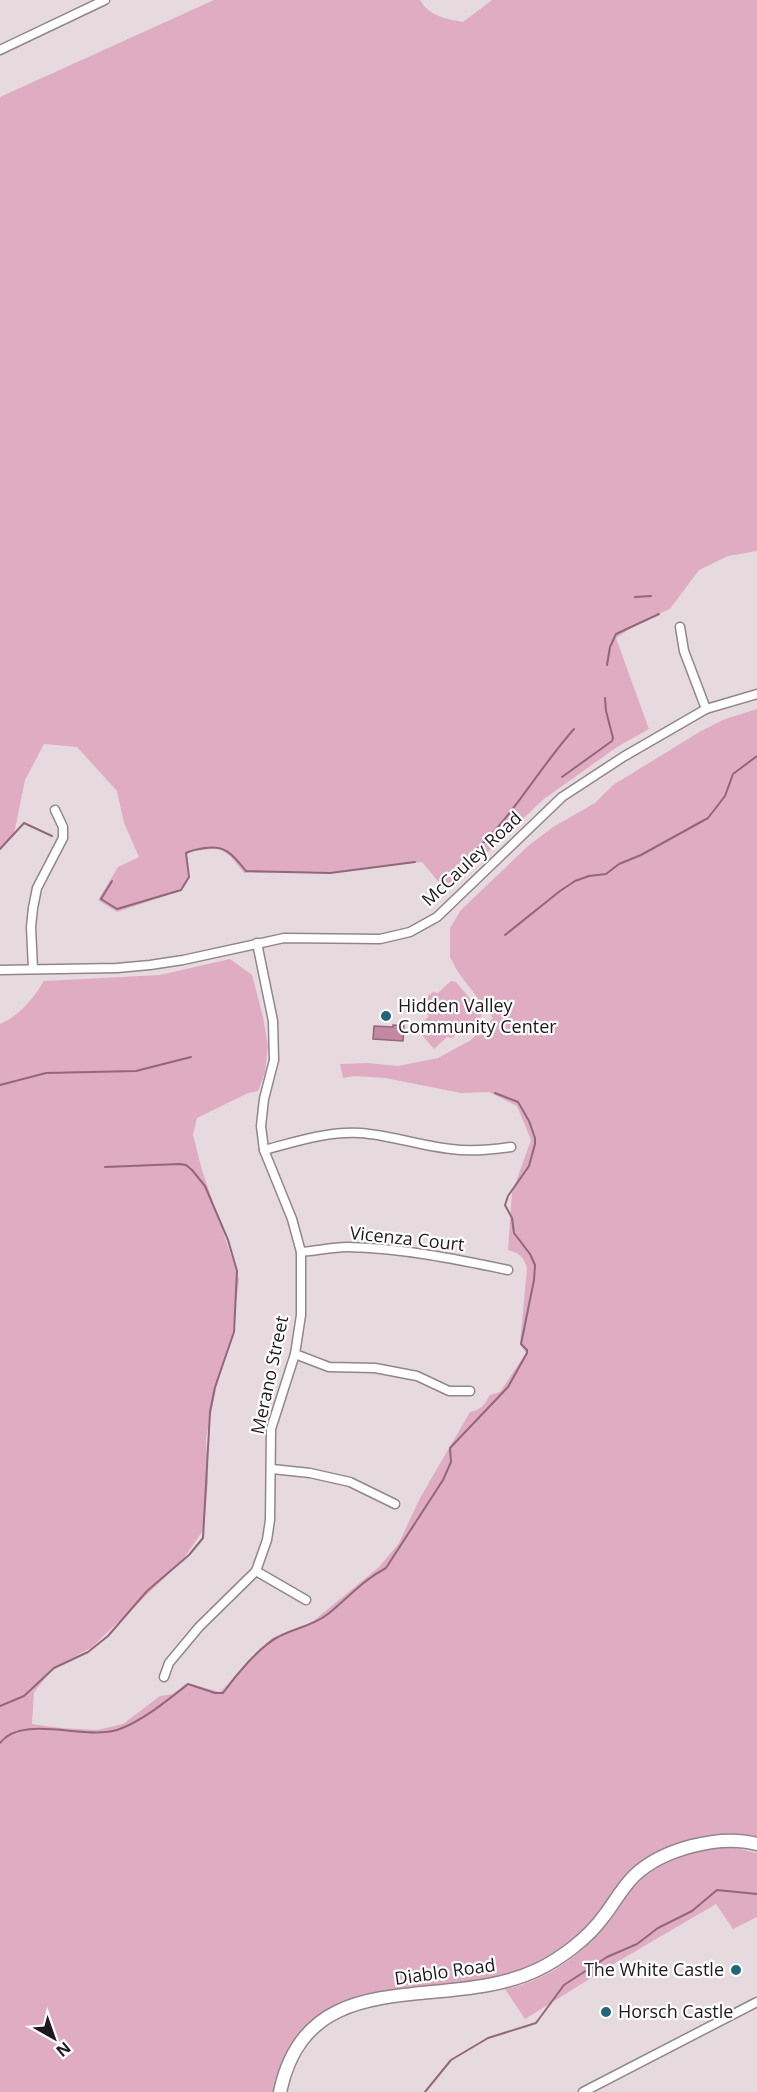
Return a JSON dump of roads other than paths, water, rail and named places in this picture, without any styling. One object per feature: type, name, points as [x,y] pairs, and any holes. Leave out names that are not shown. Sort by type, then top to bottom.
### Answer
[{"type":"street","points":[[0,50],[105,0]]},
{"type":"street","points":[[680,627],[684,651],[706,709]]},
{"type":"street","name":"McCauley Road","points":[[0,970],[117,968],[150,965],[284,938],[380,939],[410,932],[424,926],[455,901],[562,796],[623,757],[706,709],[757,694]]},
{"type":"street","points":[[33,969],[31,927],[37,888],[63,838],[63,827],[55,810]]},
{"type":"street","name":"Merano Street","points":[[164,1677],[169,1663],[199,1627],[256,1571],[267,1540],[270,1520],[271,1429],[295,1354],[301,1315],[301,1252],[292,1219],[264,1150],[261,1126],[264,1099],[274,1060],[273,1021],[257,944]]},
{"type":"street","points":[[264,1150],[319,1136],[358,1133],[450,1149],[485,1151],[511,1147]]},
{"type":"street","name":"Vicenza Court","points":[[301,1252],[345,1247],[387,1250],[465,1261],[508,1270]]},
{"type":"street","points":[[295,1354],[329,1367],[375,1368],[417,1376],[449,1390],[470,1391]]},
{"type":"street","points":[[272,1468],[350,1482],[395,1504]]},
{"type":"street","points":[[256,1571],[306,1600]]},
{"type":"street","name":"Diablo Road","points":[[280,2092],[287,2065],[298,2046],[314,2026],[331,2013],[371,2000],[484,1986],[514,1979],[547,1964],[581,1941],[603,1918],[626,1884],[645,1867],[671,1854],[702,1844],[729,1840],[757,1844]]},
{"type":"street","points":[[583,2092],[757,2002]]},
{"type":"waterway","points":[[635,597],[651,596]]},
{"type":"waterway","points":[[607,665],[610,647],[616,634],[659,614]]},
{"type":"waterway","points":[[562,777],[612,741],[605,698]]},
{"type":"waterway","points":[[478,848],[504,820],[574,729]]},
{"type":"waterway","points":[[505,935],[575,881],[606,874],[619,864],[641,855],[708,818],[725,796],[733,774],[757,756]]},
{"type":"waterway","points":[[0,849],[24,823],[52,836]]},
{"type":"waterway","points":[[112,881],[101,899],[117,909],[181,890],[189,877],[186,853],[202,848],[212,847],[228,852],[246,871],[330,873],[415,862]]},
{"type":"waterway","points":[[0,1085],[46,1073],[136,1071],[191,1057]]},
{"type":"waterway","points":[[0,1743],[10,1735],[23,1730],[55,1729],[88,1732],[117,1730],[145,1716],[188,1684],[215,1693],[223,1693],[263,1647],[284,1634],[322,1618],[386,1568],[443,1480],[451,1462],[450,1448],[508,1387],[527,1353],[521,1344],[535,1265],[530,1254],[514,1233],[512,1218],[505,1205],[508,1196],[529,1166],[535,1138],[529,1121],[518,1102],[495,1093]]},
{"type":"waterway","points":[[0,1706],[24,1696],[54,1668],[88,1652],[108,1636],[147,1591],[189,1555],[203,1538],[210,1412],[215,1387],[234,1332],[237,1271],[228,1240],[205,1186],[186,1165],[105,1167]]},
{"type":"waterway","points":[[425,2092],[451,2060],[488,2038],[536,2023],[564,1985],[607,1957],[637,1944],[658,1928],[692,1911],[717,1890],[757,1894]]},
{"type":"place","name":"Hidden Valley Community Center","points":[[386,1016]]},
{"type":"place","name":"The White Castle","points":[[736,1970]]},
{"type":"place","name":"Horsch Castle","points":[[606,2012]]}]
